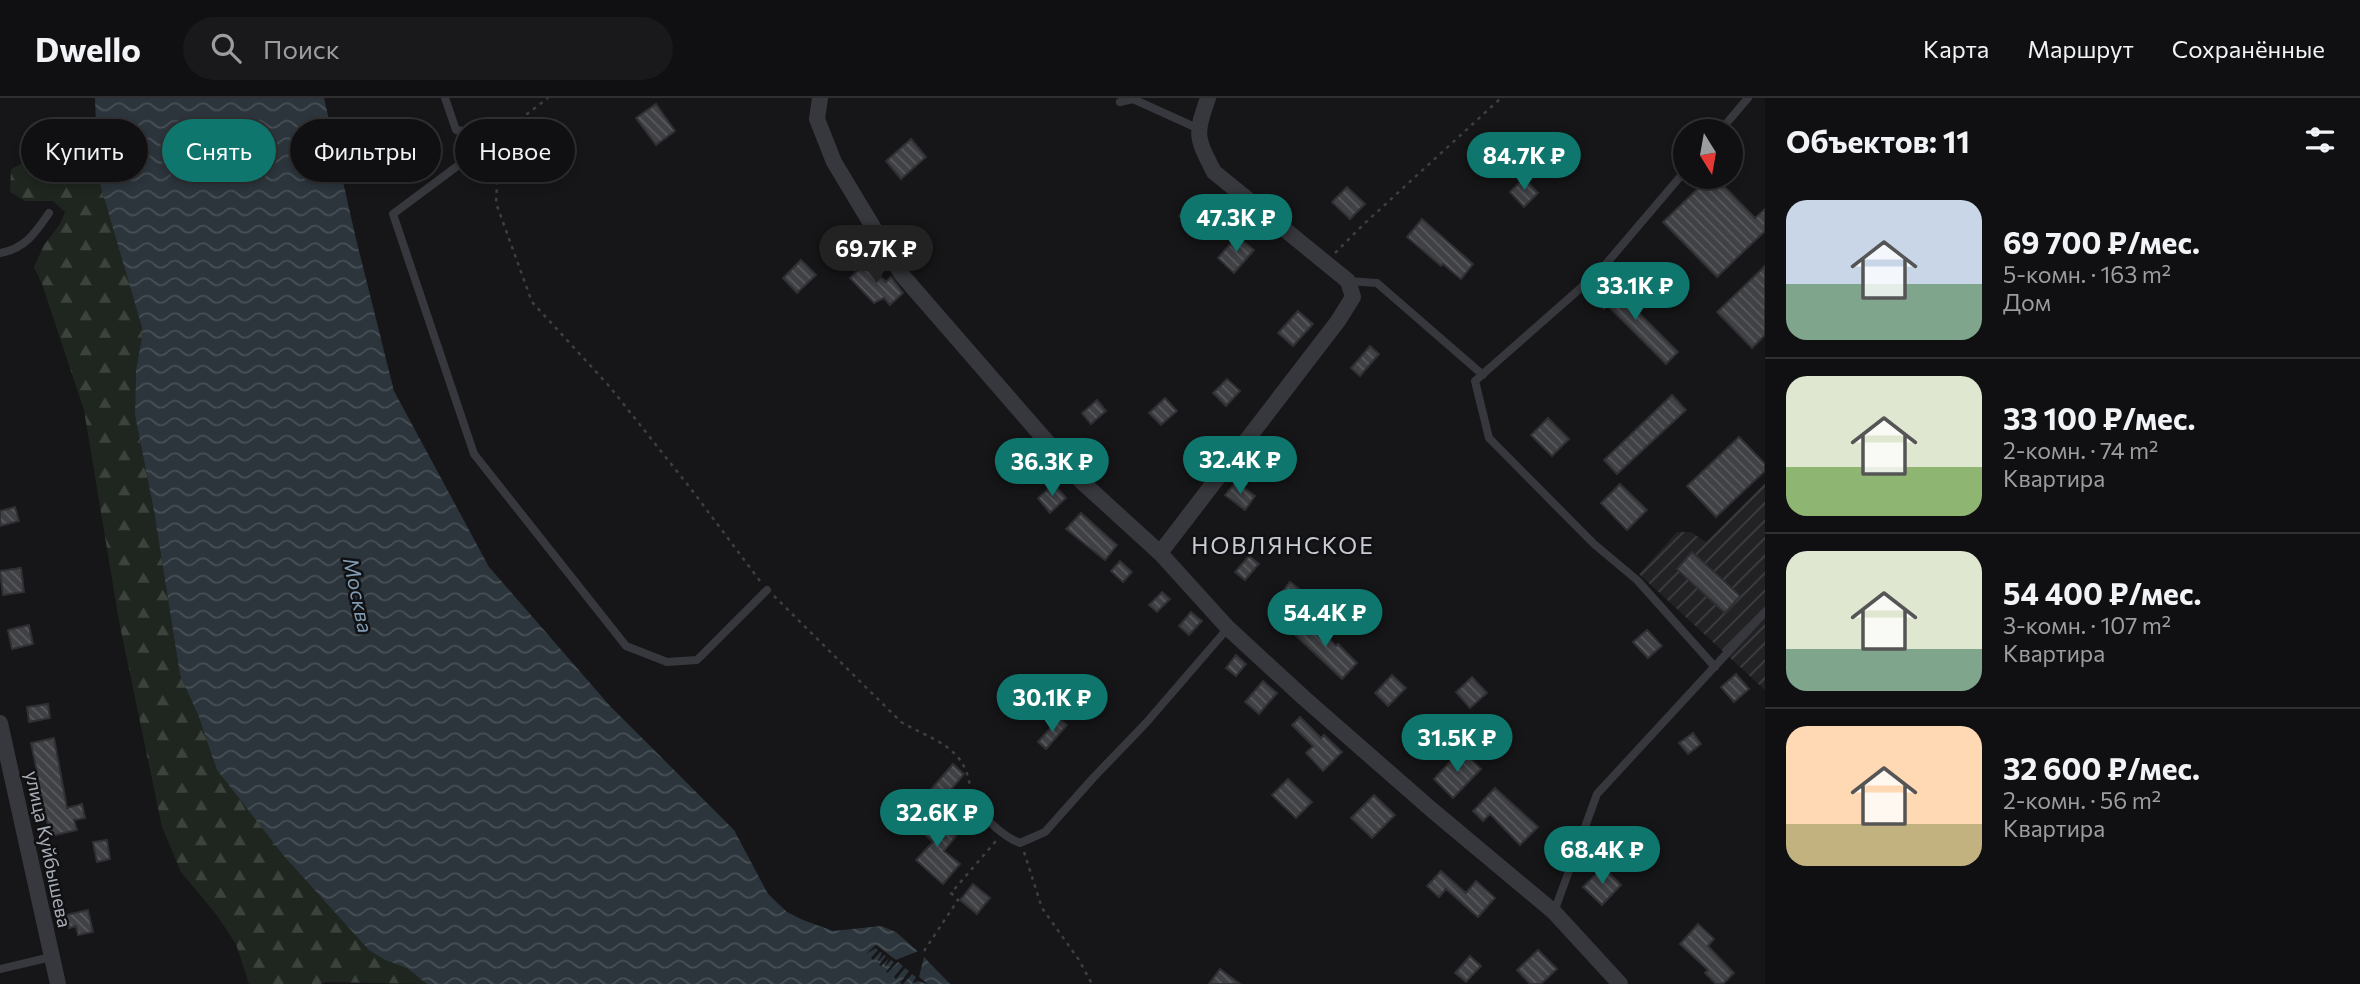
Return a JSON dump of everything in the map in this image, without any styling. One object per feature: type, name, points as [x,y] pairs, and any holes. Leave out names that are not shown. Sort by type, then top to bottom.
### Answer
[{"type":"street","points":[[820,98],[817,119],[834,162],[902,275],[1081,481],[1160,553],[1228,628],[1432,810],[1554,912],[1620,984]]},
{"type":"street","points":[[1160,553],[1338,321],[1353,297],[1348,281],[1214,172],[1202,150],[1197,128],[1208,98]]},
{"type":"street","name":"улица Куйбышева","points":[[0,723],[58,984]]},
{"type":"lane","points":[[444,98],[455,127]]},
{"type":"lane","points":[[1730,119],[1748,98]]},
{"type":"lane","points":[[1120,102],[1133,99],[1197,128]]},
{"type":"lane","points":[[455,168],[393,214],[474,454],[626,646],[667,662],[697,660],[767,590]]},
{"type":"lane","points":[[1673,186],[1600,271],[1475,381],[1489,438],[1594,544],[1636,580],[1715,667]]},
{"type":"lane","points":[[0,253],[12,251],[29,241],[49,213]]},
{"type":"lane","points":[[1348,281],[1377,283],[1482,375]]},
{"type":"lane","points":[[1554,912],[1597,794],[1765,612]]},
{"type":"lane","points":[[968,798],[1004,834],[1020,843],[1045,832],[1146,723],[1228,628]]},
{"type":"lane","points":[[0,969],[51,957]]},
{"type":"path","points":[[520,119],[548,98]]},
{"type":"path","points":[[1326,263],[1365,223],[1501,98]]},
{"type":"path","points":[[497,182],[496,203],[532,302],[610,387],[767,590],[901,722],[948,746],[968,774],[968,798]]},
{"type":"path","points":[[924,951],[958,900],[951,893],[1004,834]]},
{"type":"path","points":[[1020,843],[1042,908],[1079,960],[1092,984]]},
{"type":"shaded area","points":[[1765,483],[1765,690],[1639,574],[1677,532],[1691,532],[1706,542]]},
{"type":"green space","points":[[21,164],[21,182],[99,182],[143,331],[136,370],[135,415],[154,511],[180,675],[199,717],[385,960],[407,967],[427,984],[249,984],[236,944],[216,914],[181,872],[162,827],[119,621],[84,410],[34,267],[65,212],[53,201],[25,201],[10,192],[11,169]]},
{"type":"water","name":"Москва","points":[[95,98],[324,98],[329,119],[290,119],[290,182],[343,182],[394,391],[489,567],[610,706],[734,830],[768,894],[787,912],[833,931],[881,926],[896,932],[950,984],[427,984],[407,968],[385,960],[369,950],[284,856],[217,770],[199,717],[180,675],[154,511],[135,415],[136,370],[143,331],[99,182],[148,182],[148,119],[96,119]]},
{"type":"pier","points":[[876,945],[896,960],[921,950],[925,953],[919,977],[928,984],[918,981],[912,984],[916,977],[912,974],[903,984],[900,983],[909,971],[905,968],[896,979],[894,977],[903,966],[898,962],[887,973],[894,962],[891,960],[884,968],[889,958],[879,965],[886,956],[877,963],[882,953],[880,952],[873,960],[871,958],[878,950],[876,948],[866,954]]},
{"type":"building","points":[[656,104],[675,131],[656,145],[636,118]]},
{"type":"building","points":[[911,139],[926,157],[901,179],[886,161]]},
{"type":"building","points":[[1524,178],[1538,193],[1524,207],[1510,192]]},
{"type":"building","points":[[1347,187],[1365,204],[1350,219],[1332,202]]},
{"type":"building","points":[[1697,189],[1727,189],[1755,218],[1765,209],[1765,231],[1717,277],[1663,222]]},
{"type":"building","points":[[1197,197],[1215,215],[1198,233],[1179,216]]},
{"type":"building","points":[[1422,219],[1473,264],[1461,279],[1407,237]]},
{"type":"building","points":[[1237,236],[1254,250],[1234,273],[1218,258]]},
{"type":"building","points":[[801,260],[816,275],[797,293],[783,278]]},
{"type":"building","points":[[866,262],[886,282],[891,277],[903,293],[890,305],[884,298],[874,303],[850,278]]},
{"type":"building","points":[[1765,266],[1765,335],[1752,348],[1717,312]]},
{"type":"building","points":[[1611,281],[1622,293],[1620,294],[1678,352],[1666,364],[1607,305],[1604,309],[1593,297]]},
{"type":"building","points":[[1298,311],[1313,324],[1293,346],[1278,333]]},
{"type":"building","points":[[1370,346],[1379,354],[1360,376],[1351,368]]},
{"type":"building","points":[[1227,379],[1240,391],[1226,406],[1213,393]]},
{"type":"building","points":[[1672,395],[1686,410],[1617,474],[1604,460]]},
{"type":"building","points":[[1165,398],[1177,411],[1161,425],[1149,413]]},
{"type":"building","points":[[1097,400],[1106,411],[1091,424],[1082,413]]},
{"type":"building","points":[[1548,418],[1569,439],[1552,456],[1531,435]]},
{"type":"building","points":[[1739,437],[1765,464],[1765,471],[1716,517],[1687,486]]},
{"type":"building","points":[[1236,482],[1255,496],[1245,510],[1225,495]]},
{"type":"building","points":[[1054,484],[1066,498],[1050,513],[1038,498]]},
{"type":"building","points":[[1620,484],[1647,510],[1627,530],[1601,503]]},
{"type":"building","points":[[15,507],[19,521],[0,526],[0,511]]},
{"type":"building","points":[[1081,513],[1117,545],[1105,560],[1066,529]]},
{"type":"building","points":[[1692,552],[1740,596],[1725,613],[1677,569]]},
{"type":"building","points":[[1249,556],[1259,564],[1245,580],[1235,572]]},
{"type":"building","points":[[1120,561],[1132,572],[1123,582],[1111,571]]},
{"type":"building","points":[[21,568],[24,592],[3,595],[0,571]]},
{"type":"building","points":[[1290,582],[1304,593],[1291,610],[1277,599]]},
{"type":"building","points":[[1162,592],[1170,599],[1157,612],[1149,605]]},
{"type":"building","points":[[1191,612],[1202,621],[1189,635],[1179,626]]},
{"type":"building","points":[[1309,618],[1357,663],[1342,679],[1293,633]]},
{"type":"building","points":[[29,625],[33,644],[12,649],[8,630]]},
{"type":"building","points":[[1647,630],[1662,646],[1648,658],[1633,642]]},
{"type":"building","points":[[1236,655],[1246,664],[1236,676],[1226,668]]},
{"type":"building","points":[[1736,674],[1749,689],[1734,702],[1721,687]]},
{"type":"building","points":[[1392,675],[1406,688],[1388,706],[1375,693]]},
{"type":"building","points":[[1472,677],[1487,693],[1470,708],[1456,692]]},
{"type":"building","points":[[1263,681],[1277,693],[1259,714],[1245,702]]},
{"type":"building","points":[[48,704],[50,718],[29,722],[27,707]]},
{"type":"building","points":[[1424,715],[1435,723],[1423,738],[1412,730]]},
{"type":"building","points":[[1300,717],[1321,738],[1324,735],[1342,752],[1323,771],[1306,753],[1313,746],[1292,725]]},
{"type":"building","points":[[1059,718],[1067,725],[1046,749],[1038,742]]},
{"type":"building","points":[[1693,733],[1701,744],[1688,754],[1679,743]]},
{"type":"building","points":[[54,738],[67,808],[82,804],[85,818],[74,820],[77,830],[51,836],[41,797],[39,798],[31,743]]},
{"type":"building","points":[[1461,750],[1481,769],[1453,798],[1434,779]]},
{"type":"building","points":[[953,764],[964,774],[940,803],[928,793]]},
{"type":"building","points":[[1288,779],[1312,802],[1296,818],[1272,795]]},
{"type":"building","points":[[1495,788],[1538,827],[1520,845],[1490,814],[1483,821],[1473,811]]},
{"type":"building","points":[[1374,795],[1395,815],[1372,838],[1351,818]]},
{"type":"building","points":[[929,812],[956,836],[944,851],[960,864],[943,884],[916,860],[933,842],[916,827]]},
{"type":"building","points":[[107,840],[110,859],[97,862],[93,842]]},
{"type":"building","points":[[1603,867],[1621,885],[1602,905],[1583,887]]},
{"type":"building","points":[[1441,871],[1466,893],[1476,881],[1495,898],[1478,917],[1446,889],[1439,897],[1427,886]]},
{"type":"building","points":[[973,884],[990,898],[977,914],[960,900]]},
{"type":"building","points":[[88,910],[93,932],[78,935],[76,926],[69,928],[66,915]]},
{"type":"building","points":[[1698,924],[1714,939],[1708,946],[1734,973],[1723,984],[1716,984],[1705,973],[1708,970],[1680,944]]},
{"type":"building","points":[[1538,950],[1557,969],[1541,984],[1530,984],[1517,970]]},
{"type":"building","points":[[1470,956],[1481,966],[1466,982],[1455,973]]},
{"type":"building","points":[[1220,969],[1240,984],[1209,984]]},
{"type":"district","name":"НОВЛЯНСКОЕ","points":[[1283,545]]}]
